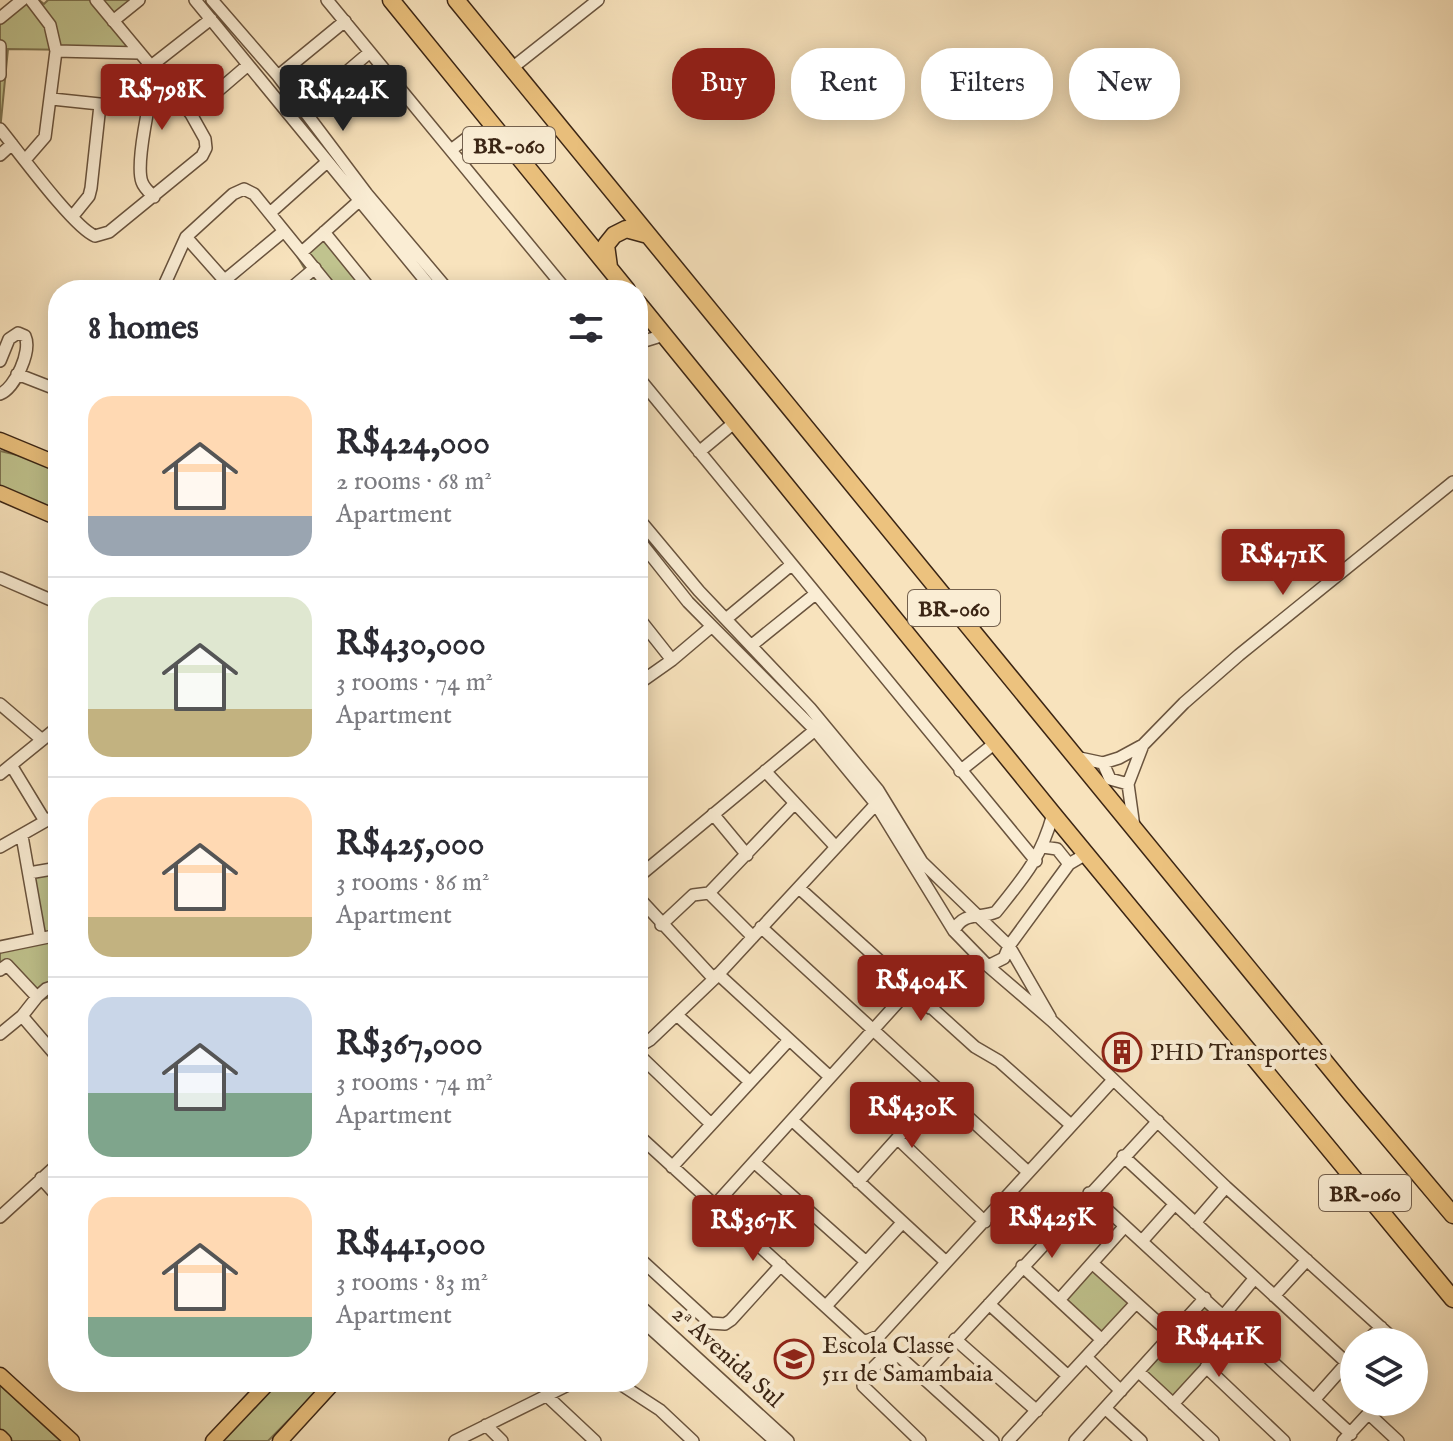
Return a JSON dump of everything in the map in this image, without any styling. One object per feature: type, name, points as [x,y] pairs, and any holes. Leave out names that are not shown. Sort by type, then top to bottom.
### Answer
[{"type":"highway","name":"BR-060","points":[[391,0],[619,280]]},
{"type":"highway","name":"BR-060","points":[[456,0],[1453,1215]]},
{"type":"highway","points":[[609,268],[606,245],[614,235],[626,229],[650,236]]},
{"type":"highway","name":"BR-060","points":[[648,315],[1053,814],[1453,1299]]},
{"type":"main road","points":[[0,440],[48,460]]},
{"type":"main road","points":[[0,493],[48,514]]},
{"type":"main road","points":[[0,1375],[72,1441]]},
{"type":"main road","points":[[213,1441],[260,1392]]},
{"type":"main road","points":[[282,1440],[325,1392]]},
{"type":"street","points":[[0,18],[22,0]]},
{"type":"street","points":[[25,160],[45,137],[56,51],[50,25],[31,0]]},
{"type":"street","points":[[0,129],[89,234],[102,235],[195,163],[206,148],[205,139],[191,114],[96,0]]},
{"type":"street","points":[[195,0],[425,280]]},
{"type":"street","points":[[212,0],[278,76],[367,194],[440,280]]},
{"type":"street","points":[[327,0],[558,280]]},
{"type":"street","points":[[512,68],[598,0]]},
{"type":"street","points":[[113,21],[136,1]]},
{"type":"street","points":[[154,197],[144,185],[141,174],[154,70],[211,19]]},
{"type":"street","points":[[278,76],[345,21]]},
{"type":"street","points":[[232,44],[242,35]]},
{"type":"street","points":[[0,46],[0,75]]},
{"type":"street","points":[[56,51],[139,53]]},
{"type":"street","points":[[303,109],[370,52]]},
{"type":"street","points":[[191,114],[248,65]]},
{"type":"street","points":[[52,99],[147,109]]},
{"type":"street","points":[[72,217],[89,196],[91,188],[100,105]]},
{"type":"street","points":[[472,134],[478,107]]},
{"type":"street","points":[[301,130],[314,122]]},
{"type":"street","points":[[451,150],[472,134],[499,133]]},
{"type":"street","points":[[0,155],[12,144]]},
{"type":"street","points":[[270,213],[327,162]]},
{"type":"street","points":[[167,280],[186,237],[244,189],[254,194],[324,280]]},
{"type":"street","points":[[302,252],[359,201]]},
{"type":"street","points":[[227,280],[284,231]]},
{"type":"street","points":[[324,232],[363,280]]},
{"type":"street","points":[[186,237],[217,280]]},
{"type":"street","points":[[301,280],[315,268]]},
{"type":"street","points":[[0,361],[11,337],[18,333],[25,336],[28,343],[17,374],[7,391],[0,394]]},
{"type":"street","points":[[648,340],[664,335]]},
{"type":"street","points":[[17,374],[48,386]]},
{"type":"street","points":[[648,389],[814,595],[1036,861]]},
{"type":"street","points":[[699,452],[735,422]]},
{"type":"street","points":[[1134,827],[1128,784],[1133,764],[1143,745],[1184,703],[1239,655],[1453,482]]},
{"type":"street","points":[[648,530],[882,795],[922,862],[1009,946],[1052,1021]]},
{"type":"street","points":[[648,552],[711,627],[815,730],[876,804],[954,931],[1226,1187],[1381,1327]]},
{"type":"street","points":[[726,619],[791,565]]},
{"type":"street","points":[[0,578],[48,599]]},
{"type":"street","points":[[688,602],[699,591]]},
{"type":"street","points":[[752,645],[814,595]]},
{"type":"street","points":[[648,677],[711,627]]},
{"type":"street","points":[[648,630],[672,660]]},
{"type":"street","points":[[755,669],[764,658]]},
{"type":"street","points":[[0,704],[41,739]]},
{"type":"street","points":[[648,869],[815,730]]},
{"type":"street","points":[[0,774],[48,734]]},
{"type":"street","points":[[960,771],[995,743]]},
{"type":"street","points":[[1075,757],[1103,763],[1143,745]]},
{"type":"street","points":[[1103,763],[1110,779],[1128,784]]},
{"type":"street","points":[[11,765],[45,821]]},
{"type":"street","points":[[765,771],[835,846]]},
{"type":"street","points":[[661,925],[693,895],[709,893],[794,804]]},
{"type":"street","points":[[648,1041],[678,1016],[876,804]]},
{"type":"street","points":[[713,814],[747,855]]},
{"type":"street","points":[[954,931],[964,918],[996,912],[1036,861],[1053,814]]},
{"type":"street","points":[[0,847],[48,819]]},
{"type":"street","points":[[22,836],[40,938]]},
{"type":"street","points":[[1043,847],[1057,849],[1069,864]]},
{"type":"street","points":[[988,966],[1001,961],[1069,864],[1086,854]]},
{"type":"street","points":[[29,873],[48,870]]},
{"type":"street","points":[[799,888],[909,990],[975,1047],[999,1061],[1071,1125]]},
{"type":"street","points":[[709,893],[753,937]]},
{"type":"street","points":[[648,909],[716,976],[830,1077]]},
{"type":"street","points":[[761,927],[1028,1172]]},
{"type":"street","points":[[0,947],[48,937]]},
{"type":"street","points":[[930,1008],[978,956]]},
{"type":"street","points":[[2,963],[37,997]]},
{"type":"street","points":[[0,1034],[48,988]]},
{"type":"street","points":[[715,1205],[909,990]]},
{"type":"street","points":[[22,1016],[48,1046]]},
{"type":"street","points":[[678,1016],[750,1082]]},
{"type":"street","points":[[672,1167],[789,1040]]},
{"type":"street","points":[[648,1064],[711,1124]]},
{"type":"street","points":[[648,1144],[866,1341],[879,1336],[1113,1080]]},
{"type":"street","points":[[858,1182],[939,1092]]},
{"type":"street","points":[[792,1120],[946,1262]]},
{"type":"street","points":[[922,1377],[1158,1121]]},
{"type":"street","points":[[898,1139],[985,1222]]},
{"type":"street","points":[[1123,1156],[1254,1279],[1340,1351]]},
{"type":"street","points":[[754,1162],[865,1261]]},
{"type":"street","points":[[0,1217],[48,1172]]},
{"type":"street","points":[[41,1178],[48,1186]]},
{"type":"street","points":[[1195,1223],[1226,1187]]},
{"type":"street","points":[[1089,1193],[1314,1400],[1347,1437],[1367,1416]]},
{"type":"street","points":[[1142,1241],[1174,1205]]},
{"type":"street","points":[[826,1306],[902,1223]]},
{"type":"street","points":[[1059,1300],[1125,1226]]},
{"type":"street","points":[[1274,1296],[1307,1260]]},
{"type":"street","points":[[1092,1263],[1172,1335]]},
{"type":"street","points":[[648,1266],[710,1323],[718,1325],[731,1320],[781,1265]]},
{"type":"street","points":[[1022,1266],[1102,1340]]},
{"type":"street","points":[[1223,1316],[1254,1279]]},
{"type":"street","points":[[1075,1441],[1205,1298]]},
{"type":"street","points":[[1008,1441],[1136,1303]]},
{"type":"street","points":[[989,1304],[1068,1376]]},
{"type":"street","name":"2ᵃ Avenida Sul","points":[[648,1319],[788,1441]]},
{"type":"street","name":"2ᵃ Avenida Sul","points":[[648,1320],[776,1441]]},
{"type":"street","points":[[1173,1404],[1240,1331]]},
{"type":"street","points":[[879,1336],[888,1355]]},
{"type":"street","points":[[955,1339],[1037,1411]]},
{"type":"street","points":[[920,1441],[863,1386],[865,1376],[888,1355],[900,1357],[993,1441]]},
{"type":"street","points":[[1086,1357],[1121,1391]]},
{"type":"street","points":[[1206,1367],[1281,1440]]},
{"type":"street","points":[[1314,1400],[1340,1370]]},
{"type":"street","points":[[1139,1372],[1213,1441]]},
{"type":"street","points":[[455,1441],[554,1392]]},
{"type":"street","points":[[632,1392],[660,1410],[693,1441]]},
{"type":"street","points":[[547,1396],[590,1440]]},
{"type":"street","points":[[1105,1408],[1141,1441]]},
{"type":"street","points":[[1371,1416],[1398,1441]]},
{"type":"street","points":[[486,1425],[502,1441]]},
{"type":"green space","points":[[24,0],[39,0],[44,4],[48,0],[136,0],[120,19],[143,51],[8,49],[0,131],[0,19]]},
{"type":"green space","points":[[325,225],[368,280],[295,280],[306,271],[294,251]]},
{"type":"green space","points":[[0,451],[48,466],[48,510],[0,489]]},
{"type":"green space","points":[[24,870],[48,871],[48,997],[35,1002],[6,971],[0,976],[0,945],[37,937]]},
{"type":"green space","points":[[1093,1259],[1141,1305],[1105,1344],[1057,1298]]},
{"type":"green space","points":[[1206,1294],[1245,1332],[1175,1409],[1135,1373]]},
{"type":"green space","points":[[0,1385],[61,1441],[10,1441],[0,1432]]},
{"type":"green space","points":[[265,1392],[316,1392],[268,1441],[220,1441]]},
{"type":"place","name":"PHD Transportes","points":[[1122,1052]]},
{"type":"place","name":"Escola Classe 511 de Samambaia","points":[[794,1359]]}]
